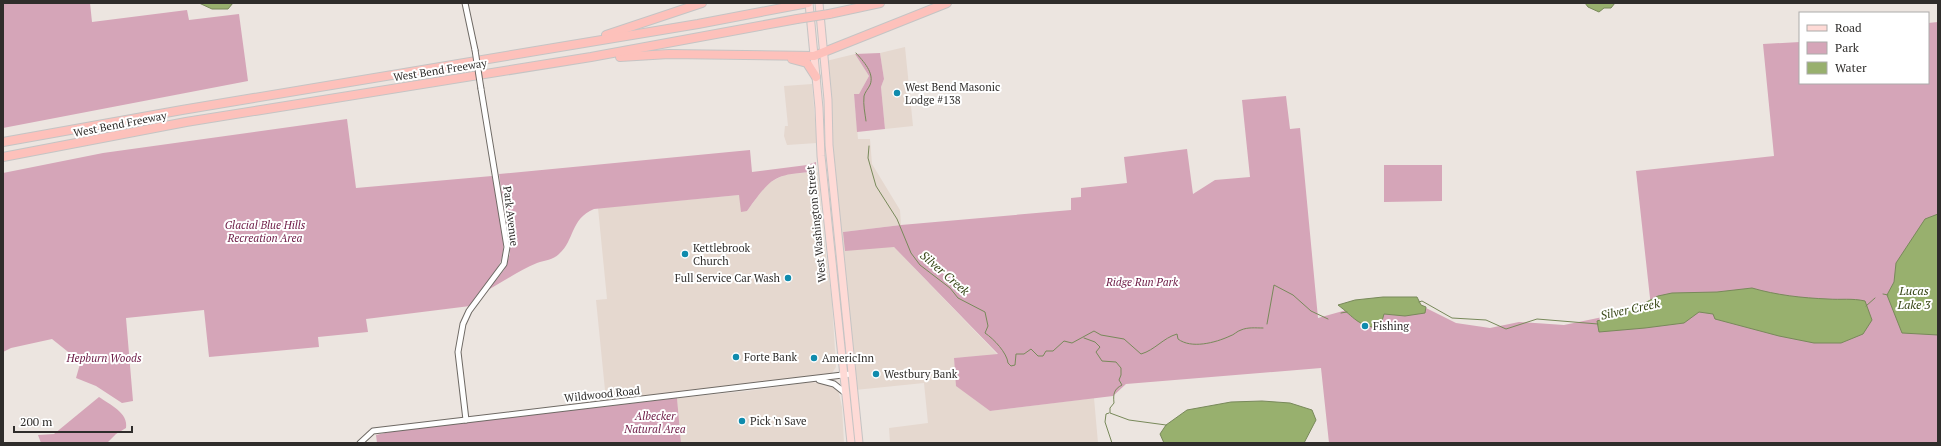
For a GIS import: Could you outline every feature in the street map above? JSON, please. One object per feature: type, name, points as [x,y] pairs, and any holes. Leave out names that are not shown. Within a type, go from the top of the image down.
[{"type":"highway","points":[[584,42],[702,3]]},
{"type":"highway","name":"West Bend Freeway","points":[[3,142],[190,108],[698,24],[808,3]]},
{"type":"highway","name":"West Bend Freeway","points":[[3,157],[186,122],[591,57],[829,14],[880,3]]},
{"type":"highway","points":[[591,57],[669,54],[814,56],[947,3]]},
{"type":"highway","points":[[783,56],[807,63],[816,77]]},
{"type":"main road","name":"West Washington Street","points":[[808,3],[816,77],[820,156],[842,376],[851,443]]},
{"type":"main road","name":"West Washington Street","points":[[819,3],[828,100],[829,145],[859,443]]},
{"type":"street","name":"Park Avenue","points":[[465,3],[475,50],[507,247],[504,264],[469,311],[463,324],[458,352],[466,420]]},
{"type":"street","name":"Wildwood Road","points":[[360,443],[373,431],[851,374]]},
{"type":"street","points":[[814,379],[834,384],[844,392]]},
{"type":"shaded area","points":[[905,47],[913,126],[885,129],[881,87],[884,79],[880,53]]},
{"type":"shaded area","points":[[855,54],[869,76],[859,94],[854,95],[858,139],[870,139],[872,164],[900,210],[901,225],[843,232],[894,247],[998,355],[954,358],[957,386],[990,411],[1094,398],[1098,443],[890,443],[889,428],[928,423],[924,383],[855,390],[830,128],[826,61]]},
{"type":"shaded area","points":[[812,84],[817,143],[787,145],[784,136],[785,126],[788,126],[784,86]]},
{"type":"shaded area","points":[[819,172],[821,215],[832,301],[836,367],[832,373],[813,377],[606,400],[596,300],[607,299],[598,208],[739,195],[747,211],[767,184],[786,174]]},
{"type":"shaded area","points":[[811,382],[833,385],[838,389],[842,407],[844,443],[681,443],[677,398],[747,391]]},
{"type":"green space","points":[[3,3],[90,3],[92,22],[187,10],[189,20],[239,14],[248,81],[3,128]]},
{"type":"green space","name":"Ridge Run Park","points":[[1938,22],[1938,443],[1329,443],[1321,368],[1126,384],[1113,396],[990,411],[956,386],[954,358],[998,354],[894,247],[845,251],[843,232],[901,225],[1071,210],[1071,198],[1081,197],[1081,188],[1127,183],[1124,157],[1187,149],[1193,194],[1215,180],[1250,177],[1242,100],[1286,96],[1290,129],[1300,128],[1318,318],[1350,309],[1412,301],[1456,323],[1490,328],[1519,322],[1564,325],[1651,307],[1636,171],[1774,156],[1763,44],[1799,42],[1799,84],[1929,84],[1929,23]]},
{"type":"green space","points":[[880,53],[884,79],[881,87],[885,129],[857,132],[854,94],[859,94],[869,76],[855,54]]},
{"type":"green space","name":"Glacial Blue Hills Recreation Area","points":[[347,119],[356,188],[492,176],[502,224],[503,248],[497,269],[470,306],[366,319],[368,332],[318,337],[319,347],[209,357],[204,310],[126,318],[133,401],[122,403],[96,386],[76,378],[80,364],[72,355],[52,339],[11,348],[3,352],[3,173],[103,153]]},
{"type":"green space","points":[[750,150],[752,172],[807,165],[816,162],[816,172],[782,176],[768,184],[747,211],[741,212],[739,195],[594,209],[586,213],[581,218],[568,242],[557,256],[518,272],[488,290],[504,270],[510,254],[499,174]]},
{"type":"green space","points":[[1384,165],[1442,165],[1442,201],[1384,202]]},
{"type":"green space","points":[[99,397],[121,413],[126,423],[126,428],[116,434],[107,443],[41,443],[38,435],[54,434]]},
{"type":"green space","name":"Albecker Natural Area","points":[[677,398],[681,443],[377,443],[376,435],[394,431]]},
{"type":"water","points":[[199,3],[233,3],[228,9],[212,9]]},
{"type":"water","points":[[1585,3],[1615,3],[1611,8],[1604,8],[1599,12],[1588,7]]},
{"type":"water","name":"Lucas Lake 3","points":[[1938,214],[1938,335],[1902,333],[1887,295],[1894,282],[1896,263],[1925,219]]},
{"type":"water","points":[[1752,288],[1770,293],[1799,297],[1865,301],[1872,320],[1863,334],[1841,343],[1814,343],[1779,336],[1715,319],[1713,314],[1699,312],[1684,323],[1599,332],[1597,321],[1635,308],[1658,296],[1672,293],[1717,292]]},
{"type":"water","points":[[1383,297],[1417,297],[1421,305],[1426,307],[1425,313],[1405,316],[1384,314],[1382,321],[1383,325],[1381,328],[1367,326],[1357,321],[1338,305],[1355,300]]},
{"type":"water","points":[[1262,401],[1290,403],[1312,410],[1316,420],[1304,443],[1164,443],[1160,434],[1166,425],[1187,410],[1231,402]]},
{"type":"waterway","name":"Silver Creek","points":[[856,53],[868,68],[871,76],[870,85],[864,96],[866,121]]},
{"type":"waterway","name":"Silver Creek","points":[[869,146],[868,158],[876,186],[897,219],[911,253],[920,265],[950,288],[958,298],[985,312],[988,326],[985,333],[1000,346],[1011,366],[1015,365],[1016,354],[1024,354],[1031,349],[1038,356],[1043,356],[1046,351],[1053,351],[1064,341],[1072,343],[1094,331],[1101,335],[1124,339],[1141,354],[1151,350],[1167,338],[1177,334],[1178,339],[1183,342],[1190,344],[1203,344],[1224,339],[1244,329],[1263,328]]},
{"type":"waterway","name":"Silver Creek","points":[[1267,324],[1274,285],[1293,295],[1311,311],[1328,319]]},
{"type":"waterway","name":"Silver Creek","points":[[1883,294],[1888,295]]},
{"type":"waterway","name":"Silver Creek","points":[[1866,306],[1875,298]]},
{"type":"waterway","name":"Silver Creek","points":[[1419,302],[1422,301],[1452,318],[1486,320],[1506,329],[1537,319],[1598,324]]},
{"type":"waterway","name":"Silver Creek","points":[[1341,313],[1347,312]]},
{"type":"waterway","points":[[1084,338],[1095,342],[1100,347],[1096,352],[1102,361],[1116,362],[1121,368],[1119,380],[1122,385],[1117,388],[1115,392],[1114,403],[1110,408],[1110,413],[1129,420],[1166,425]]},
{"type":"waterway","points":[[1109,413],[1106,414],[1105,422],[1112,443]]},
{"type":"place","name":"West Bend Masonic Lodge #138","points":[[897,93]]},
{"type":"place","name":"Kettlebrook Church","points":[[685,254]]},
{"type":"place","name":"Full Service Car Wash","points":[[788,278]]},
{"type":"place","name":"Fishing","points":[[1365,326]]},
{"type":"place","name":"Forte Bank","points":[[736,357]]},
{"type":"place","name":"AmericInn","points":[[814,358]]},
{"type":"place","name":"Westbury Bank","points":[[876,374]]},
{"type":"place","name":"Pick 'n Save","points":[[742,421]]},
{"type":"park label","name":"Hepburn Woods","points":[[104,358]]}]
